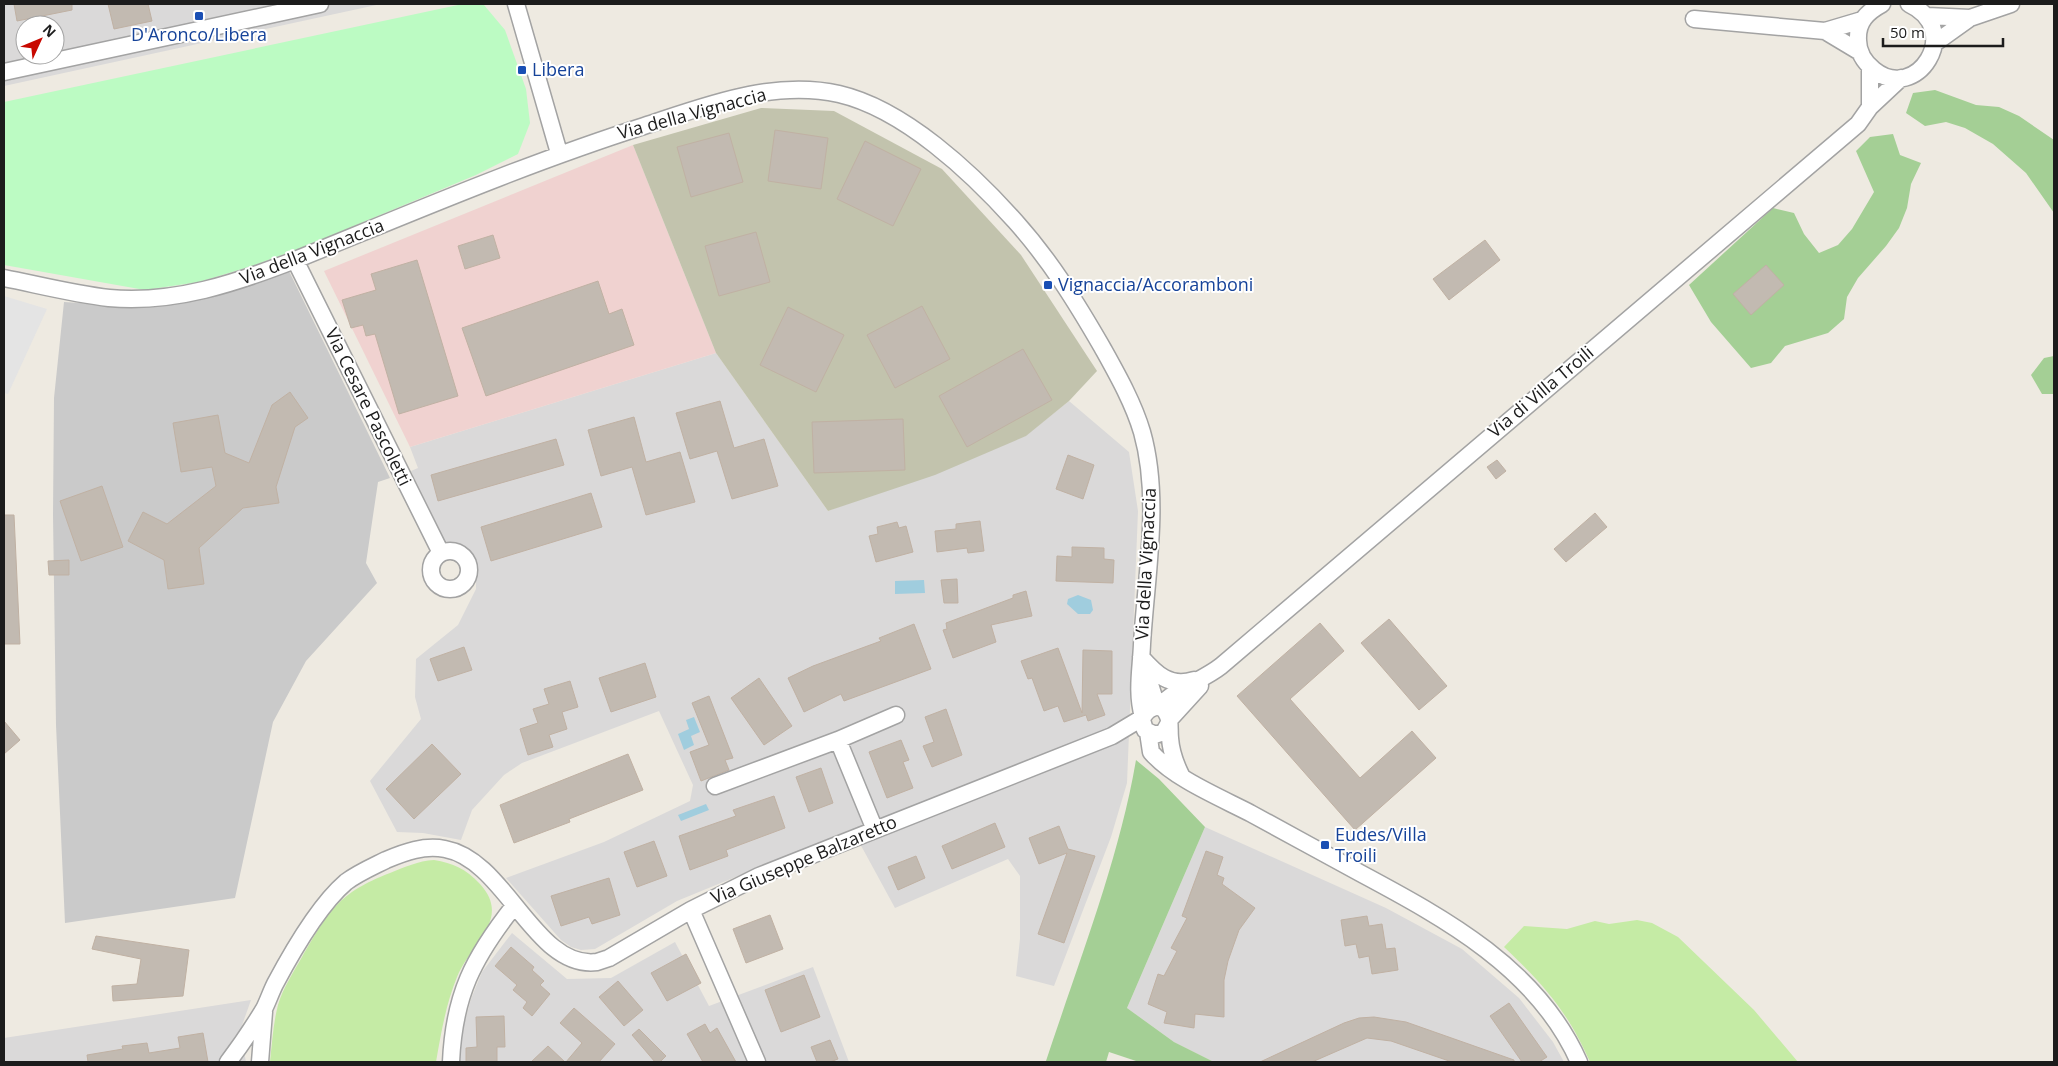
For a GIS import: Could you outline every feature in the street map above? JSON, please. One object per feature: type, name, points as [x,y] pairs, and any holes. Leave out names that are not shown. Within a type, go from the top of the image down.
[{"type":"street","points":[[4,72],[320,4]]},
{"type":"street","points":[[516,4],[559,153]]},
{"type":"street","points":[[1694,19],[1825,31],[1862,20],[1882,4]]},
{"type":"street","points":[[1909,4],[1927,16],[1933,30],[1935,43]]},
{"type":"street","name":"Via di Villa Troili","points":[[1169,721],[1209,675],[1858,124],[1870,107],[1901,78],[1918,71],[1924,66],[1931,57],[1935,43],[1970,18],[2011,4]]},
{"type":"street","name":"Via di Villa Troili","points":[[1927,16],[1970,18]]},
{"type":"street","points":[[1860,52],[1858,34],[1862,20]]},
{"type":"street","points":[[1825,31],[1860,52],[1870,67],[1882,74],[1901,78]]},
{"type":"street","points":[[1870,67],[1870,107]]},
{"type":"street","name":"Via della Vignaccia","points":[[4,278],[87,295],[146,298],[219,286],[295,260],[559,153],[708,106],[775,91],[810,90],[850,97],[876,109],[915,132],[951,159],[996,199],[1050,264],[1078,305],[1134,410],[1146,448],[1150,491],[1142,657],[1138,685],[1150,752],[1181,775],[1412,901],[1472,938],[1502,961],[1528,987],[1564,1034],[1579,1062]]},
{"type":"street","name":"Via Cesare Pascoletti","points":[[295,260],[441,554]]},
{"type":"street","points":[[1142,657],[1156,673],[1175,683],[1186,683],[1209,675]]},
{"type":"street","name":"Via della Vignaccia","points":[[1142,657],[1158,707]]},
{"type":"street","name":"Via di Villa Troili","points":[[1158,707],[1174,695],[1209,675]]},
{"type":"street","points":[[1169,721],[1165,730],[1160,734],[1145,724],[1148,710],[1158,707],[1165,711],[1169,721],[1172,753],[1181,775]]},
{"type":"street","points":[[715,786],[838,740],[896,715]]},
{"type":"street","name":"Via Giuseppe Balzaretto","points":[[228,1062],[265,1007],[281,972],[333,896],[352,878],[393,857],[424,848],[439,848],[460,853],[472,860],[489,875],[514,906],[558,951],[572,959],[586,963],[597,962],[610,958],[691,910],[758,876],[1145,724]]},
{"type":"street","points":[[838,740],[875,830]]},
{"type":"street","points":[[451,1062],[457,1016],[469,972],[487,942],[514,906]]},
{"type":"street","points":[[691,910],[758,1062]]},
{"type":"street","points":[[260,1062],[265,1007]]},
{"type":"shaded area","points":[[4,4],[381,4],[4,86]]},
{"type":"shaded area","points":[[761,108],[834,111],[942,169],[1021,255],[1097,371],[1069,401],[1026,436],[935,475],[828,511],[716,353],[633,145]]},
{"type":"shaded area","points":[[633,145],[716,353],[410,447],[324,271]]},
{"type":"shaded area","points":[[289,271],[390,478],[378,482],[366,563],[377,583],[306,661],[273,722],[235,898],[65,923],[56,725],[53,515],[54,398],[64,302],[131,306],[234,290]]},
{"type":"shaded area","points":[[4,296],[47,309],[8,394],[4,393]]},
{"type":"shaded area","points":[[716,353],[828,511],[1025,436],[1069,401],[1129,452],[1138,511],[1127,783],[1111,837],[1054,986],[1016,976],[1020,939],[1020,876],[1008,859],[895,908],[852,829],[677,901],[595,949],[581,950],[571,947],[561,940],[506,878],[604,842],[690,801],[693,785],[659,711],[522,763],[504,775],[472,810],[461,840],[423,833],[397,832],[370,781],[421,719],[415,697],[416,659],[458,625],[476,589],[476,576],[472,560],[460,547],[442,540],[411,471],[418,468],[410,447]]},
{"type":"shaded area","points":[[1205,827],[1386,908],[1462,949],[1519,998],[1553,1042],[1564,1062],[1214,1062],[1174,1042],[1127,1008]]},
{"type":"shaded area","points":[[512,933],[567,979],[611,978],[675,942],[709,1006],[813,967],[849,1062],[459,1062],[461,1035],[471,999],[482,972]]},
{"type":"shaded area","points":[[251,1000],[240,1031],[246,1062],[4,1062],[4,1038]]},
{"type":"green space","points":[[458,5],[484,5],[505,30],[526,89],[530,123],[518,154],[476,175],[301,248],[252,266],[199,282],[145,290],[4,265],[4,102]]},
{"type":"green space","points":[[1935,90],[1976,105],[1999,107],[2019,116],[2054,140],[2054,213],[2026,173],[1993,144],[1965,128],[1946,122],[1925,126],[1906,113],[1913,93]]},
{"type":"green space","points":[[1893,134],[1900,155],[1921,163],[1911,184],[1907,208],[1899,228],[1858,278],[1847,297],[1844,319],[1828,333],[1785,346],[1771,363],[1751,368],[1711,322],[1689,285],[1773,208],[1794,213],[1804,234],[1819,253],[1838,245],[1852,229],[1874,192],[1856,151],[1870,137]]},
{"type":"green space","points":[[2054,356],[2054,394],[2042,394],[2031,375],[2044,358]]},
{"type":"green space","points":[[1136,760],[1159,779],[1205,827],[1127,1008],[1174,1042],[1214,1062],[1139,1062],[1109,1052],[1106,1062],[1044,1062],[1046,1061],[1084,950],[1108,874],[1129,798]]},
{"type":"green space","points":[[434,860],[453,865],[470,874],[489,897],[492,909],[486,931],[463,965],[453,987],[444,1019],[436,1062],[270,1062],[275,1019],[280,999],[311,941],[328,915],[346,896],[372,880],[412,865]]},
{"type":"green space","points":[[1637,920],[1652,923],[1678,937],[1754,1010],[1798,1062],[1590,1062],[1573,1028],[1554,1000],[1504,947],[1524,926],[1567,929],[1595,921],[1609,924]]},
{"type":"water","points":[[924,580],[925,593],[895,594],[895,581]]},
{"type":"water","points":[[1078,595],[1091,600],[1093,610],[1090,614],[1078,614],[1067,604],[1068,599]]},
{"type":"water","points":[[694,717],[700,732],[691,736],[694,745],[684,750],[678,734],[689,729],[686,720]]},
{"type":"water","points":[[706,804],[709,810],[681,821],[678,815]]},
{"type":"building","points":[[14,4],[72,4],[72,10],[47,15],[16,15]]},
{"type":"building","points":[[108,4],[148,4],[152,21],[114,29]]},
{"type":"building","points":[[775,130],[828,138],[821,189],[768,181]]},
{"type":"building","points":[[729,133],[743,182],[691,197],[677,147]]},
{"type":"building","points":[[865,141],[921,169],[893,226],[837,199]]},
{"type":"building","points":[[756,232],[770,282],[719,296],[705,246]]},
{"type":"building","points":[[493,235],[500,258],[465,269],[458,246]]},
{"type":"building","points":[[1485,240],[1500,260],[1449,300],[1433,279]]},
{"type":"building","points":[[417,260],[458,396],[399,414],[375,334],[366,336],[363,325],[351,328],[342,300],[376,290],[371,274]]},
{"type":"building","points":[[1766,265],[1784,285],[1751,315],[1733,294]]},
{"type":"building","points":[[598,281],[609,314],[622,309],[634,345],[486,396],[462,328]]},
{"type":"building","points":[[922,306],[950,359],[895,388],[867,335]]},
{"type":"building","points":[[788,307],[844,335],[816,392],[760,365]]},
{"type":"building","points":[[1023,349],[1052,400],[967,447],[939,396]]},
{"type":"building","points":[[290,392],[308,418],[295,427],[276,487],[279,503],[243,508],[199,548],[204,584],[168,589],[164,560],[128,541],[143,512],[167,524],[216,486],[212,467],[181,472],[173,423],[218,415],[225,453],[249,463],[272,405]]},
{"type":"building","points":[[720,401],[734,448],[764,439],[778,486],[732,499],[717,451],[690,459],[676,413]]},
{"type":"building","points":[[634,417],[646,462],[680,452],[695,502],[646,515],[632,467],[601,476],[588,430]]},
{"type":"building","points":[[903,419],[905,470],[814,473],[812,422]]},
{"type":"building","points":[[556,439],[564,465],[438,501],[431,475]]},
{"type":"building","points":[[1068,455],[1094,465],[1083,499],[1056,489]]},
{"type":"building","points":[[1497,460],[1506,471],[1496,479],[1487,467]]},
{"type":"building","points":[[102,486],[123,547],[81,561],[60,501]]},
{"type":"building","points":[[591,493],[602,527],[491,561],[481,527]]},
{"type":"building","points":[[1595,513],[1607,527],[1566,562],[1554,549]]},
{"type":"building","points":[[4,515],[14,515],[20,644],[4,644]]},
{"type":"building","points":[[980,521],[984,551],[968,553],[967,548],[937,552],[935,531],[956,529],[956,524]]},
{"type":"building","points":[[897,522],[899,528],[906,526],[913,552],[876,562],[869,536],[878,534],[877,527]]},
{"type":"building","points":[[1072,547],[1104,548],[1104,559],[1114,560],[1113,583],[1056,581],[1057,556],[1072,557]]},
{"type":"building","points":[[69,560],[69,575],[49,575],[48,561]]},
{"type":"building","points":[[957,579],[958,603],[944,603],[941,580]]},
{"type":"building","points":[[1026,591],[1032,616],[991,625],[996,642],[953,658],[943,630],[947,629],[946,623],[1013,598],[1013,595]]},
{"type":"building","points":[[1389,619],[1447,686],[1419,710],[1361,643]]},
{"type":"building","points":[[1320,623],[1344,651],[1290,699],[1360,778],[1412,731],[1436,758],[1355,830],[1237,696]]},
{"type":"building","points":[[914,624],[931,669],[844,701],[841,694],[804,712],[788,678],[813,666],[881,641],[879,638]]},
{"type":"building","points":[[464,647],[472,670],[438,681],[430,659]]},
{"type":"building","points":[[1058,648],[1082,713],[1083,650],[1112,651],[1112,694],[1097,694],[1105,715],[1088,721],[1086,715],[1064,722],[1058,706],[1044,711],[1032,678],[1028,679],[1021,661]]},
{"type":"building","points":[[645,663],[656,697],[611,712],[599,678]]},
{"type":"building","points":[[759,678],[792,726],[764,745],[731,698]]},
{"type":"building","points":[[570,681],[578,707],[562,712],[567,729],[549,735],[553,747],[528,755],[520,729],[538,723],[533,709],[549,704],[544,689]]},
{"type":"building","points":[[709,696],[733,758],[725,760],[729,770],[701,781],[690,752],[709,745],[692,703]]},
{"type":"building","points":[[946,709],[962,755],[932,767],[923,746],[934,742],[925,717]]},
{"type":"building","points":[[4,721],[20,740],[4,754]]},
{"type":"building","points":[[901,740],[909,760],[903,762],[913,788],[887,798],[869,752]]},
{"type":"building","points":[[432,744],[461,774],[414,819],[386,789]]},
{"type":"building","points":[[628,754],[643,790],[569,819],[570,822],[514,843],[500,805]]},
{"type":"building","points":[[821,768],[833,803],[809,812],[796,777]]},
{"type":"building","points":[[774,796],[785,828],[726,850],[728,856],[690,870],[679,836],[736,816],[733,810]]},
{"type":"building","points":[[995,823],[1005,847],[952,869],[942,846]]},
{"type":"building","points":[[1059,826],[1068,849],[1095,856],[1064,943],[1038,934],[1067,853],[1039,864],[1029,838]]},
{"type":"building","points":[[654,841],[667,876],[637,887],[624,852]]},
{"type":"building","points":[[1206,851],[1223,857],[1217,875],[1224,878],[1222,884],[1255,908],[1239,930],[1228,961],[1224,980],[1224,1017],[1195,1014],[1194,1028],[1164,1023],[1167,1012],[1148,1004],[1158,974],[1164,976],[1177,951],[1171,948],[1187,918],[1182,916]]},
{"type":"building","points":[[916,856],[925,878],[898,890],[888,867]]},
{"type":"building","points":[[609,878],[620,915],[592,924],[589,917],[561,926],[551,896]]},
{"type":"building","points":[[770,915],[783,949],[746,963],[733,929]]},
{"type":"building","points":[[1367,916],[1369,926],[1382,924],[1386,949],[1395,948],[1398,970],[1372,974],[1369,956],[1359,958],[1356,944],[1345,946],[1341,920]]},
{"type":"building","points":[[96,936],[189,950],[183,996],[113,1001],[112,986],[137,984],[141,959],[92,949]]},
{"type":"building","points":[[511,947],[534,967],[532,970],[544,981],[540,985],[550,994],[532,1016],[523,1008],[527,1002],[513,990],[517,985],[495,966]]},
{"type":"building","points":[[686,954],[701,983],[667,1001],[651,973]]},
{"type":"building","points":[[804,975],[820,1017],[781,1032],[765,990]]},
{"type":"building","points":[[618,981],[643,1010],[624,1026],[599,997]]},
{"type":"building","points":[[1509,1003],[1547,1057],[1539,1062],[1522,1062],[1490,1016]]},
{"type":"building","points":[[574,1008],[615,1044],[599,1062],[566,1062],[582,1043],[560,1023]]},
{"type":"building","points":[[504,1016],[505,1047],[497,1047],[497,1062],[466,1062],[466,1048],[477,1047],[476,1017]]},
{"type":"building","points":[[1374,1017],[1406,1022],[1514,1060],[1514,1062],[1452,1062],[1391,1041],[1367,1038],[1312,1062],[1260,1062],[1344,1023],[1359,1018]]},
{"type":"building","points":[[705,1024],[710,1033],[717,1028],[736,1062],[703,1062],[687,1034]]},
{"type":"building","points":[[639,1029],[666,1056],[660,1062],[655,1062],[632,1035]]},
{"type":"building","points":[[203,1033],[208,1062],[88,1062],[87,1055],[123,1049],[122,1046],[147,1043],[149,1053],[180,1048],[178,1037]]},
{"type":"building","points":[[830,1040],[838,1059],[830,1062],[817,1062],[811,1047]]},
{"type":"building","points":[[548,1046],[565,1062],[531,1062]]},
{"type":"place","name":"D'Aronco/Libera","points":[[199,16]]},
{"type":"place","name":"Libera","points":[[522,70]]},
{"type":"place","name":"Vignaccia/Accoramboni","points":[[1048,285]]},
{"type":"place","name":"Eudes/Villa Troili","points":[[1325,845]]}]
